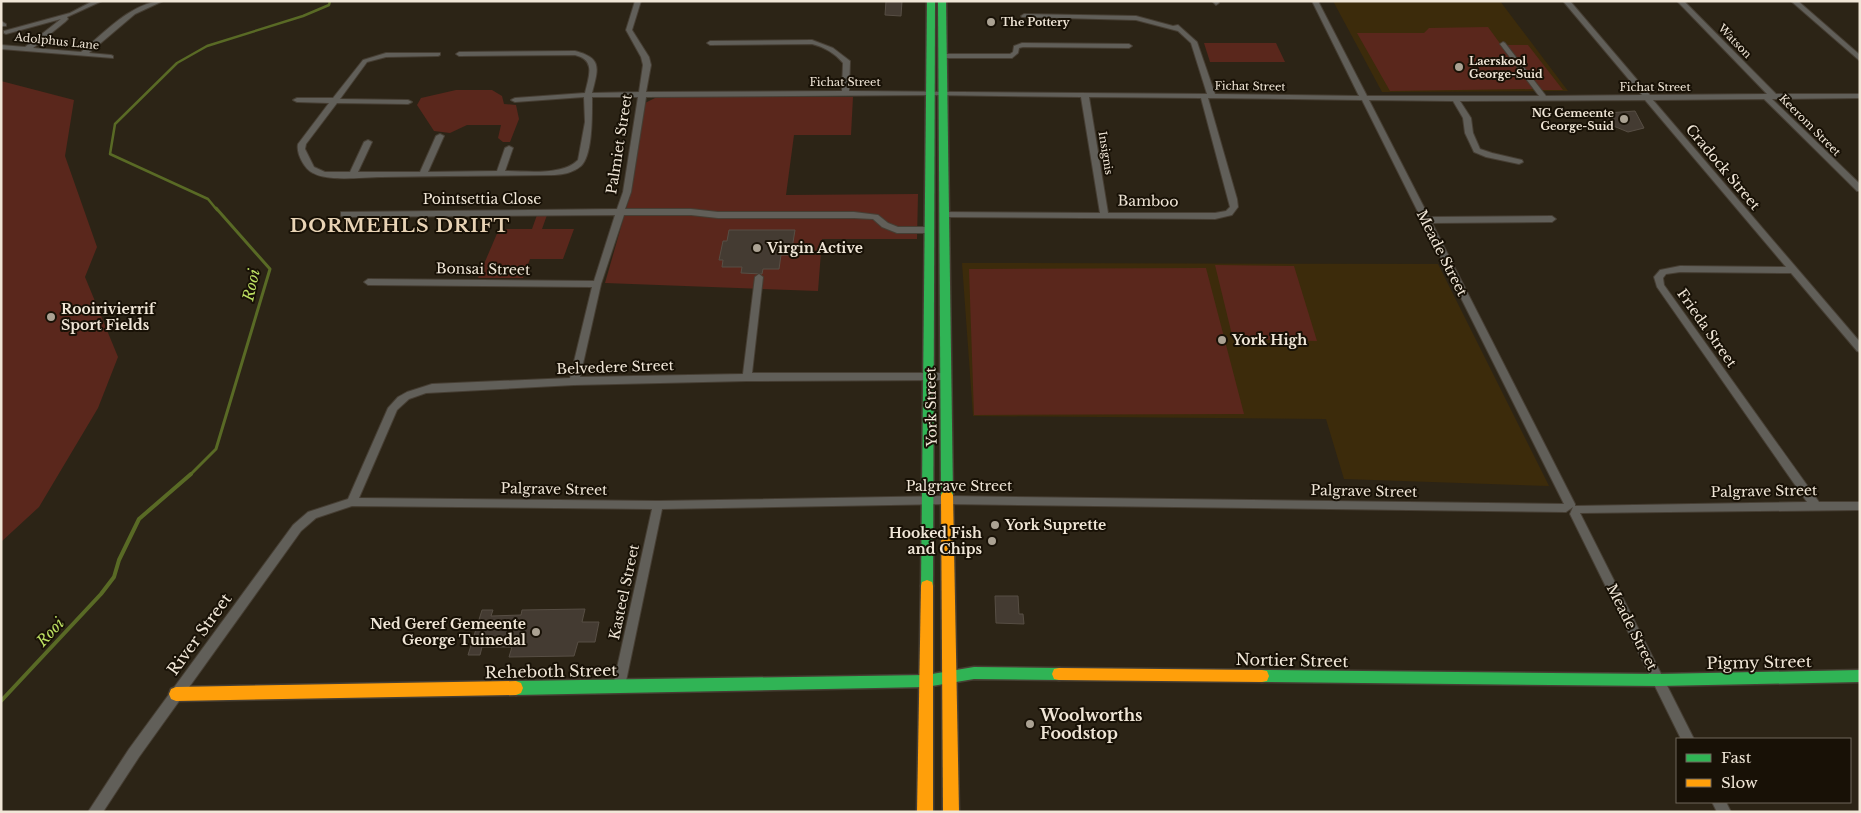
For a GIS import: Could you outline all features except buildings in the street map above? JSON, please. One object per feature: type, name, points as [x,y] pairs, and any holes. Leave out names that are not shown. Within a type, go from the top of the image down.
[{"type":"main road","name":"York Street","points":[[925,812],[931,1]]},
{"type":"main road","name":"York Street","points":[[942,1],[951,812]]},
{"type":"main road","name":"Nortier Street","points":[[926,681],[974,673],[1659,680]]},
{"type":"main road","name":"Pigmy Street","points":[[1659,680],[1860,676]]},
{"type":"main road","name":"Reheboth Street","points":[[176,694],[926,681]]},
{"type":"street","points":[[3,28],[60,15],[99,1]]},
{"type":"street","points":[[82,55],[133,13],[160,1]]},
{"type":"street","name":"Palmiet Street","points":[[574,381],[598,284],[627,192],[646,62],[628,30],[638,1]]},
{"type":"street","name":"Meade Street","points":[[1315,1],[1688,738]]},
{"type":"street","name":"Cradock Street","points":[[1566,1],[1860,349]]},
{"type":"street","name":"Watson","points":[[1680,1],[1770,97]]},
{"type":"street","points":[[1794,1],[1860,58]]},
{"type":"street","points":[[26,50],[63,21],[60,15]]},
{"type":"street","points":[[1024,16],[1136,18],[1178,28],[1194,42],[1208,97]]},
{"type":"street","points":[[710,43],[812,42],[822,45],[847,62],[844,94]]},
{"type":"street","points":[[943,56],[1008,56],[1015,54],[1016,47],[1022,44],[1129,46]]},
{"type":"street","points":[[1502,44],[1544,98]]},
{"type":"street","name":"Adolphus Lane","points":[[1,47],[111,57]]},
{"type":"street","points":[[1849,49],[1860,49]]},
{"type":"street","points":[[438,54],[386,55],[370,58],[362,65],[307,136],[301,150],[309,168],[321,174],[423,174],[562,172],[578,165],[582,160],[589,122],[588,95],[593,74],[592,62],[587,56],[582,53],[458,54]]},
{"type":"street","name":"Fichat Street","points":[[515,100],[588,95],[930,93],[1455,99],[1860,96]]},
{"type":"street","name":"Insignis","points":[[1085,96],[1104,214]]},
{"type":"street","name":"Bamboo","points":[[944,214],[1223,216],[1232,211],[1233,199],[1208,97]]},
{"type":"street","name":"Keerom Street","points":[[1770,97],[1860,190]]},
{"type":"street","points":[[1455,99],[1467,118],[1469,133],[1478,150],[1489,155],[1519,162]]},
{"type":"street","points":[[297,100],[408,102]]},
{"type":"street","points":[[423,174],[440,136]]},
{"type":"street","points":[[353,174],[368,142]]},
{"type":"street","points":[[500,173],[509,148]]},
{"type":"street","name":"Pointsettia Close","points":[[344,214],[691,212],[718,215],[868,215],[875,216],[885,225],[897,230],[929,230]]},
{"type":"street","points":[[1426,220],[1552,219]]},
{"type":"street","name":"Frieda Street","points":[[1793,270],[1674,269],[1663,272],[1658,277],[1660,285],[1814,505]]},
{"type":"street","points":[[746,377],[759,277]]},
{"type":"street","name":"Bonsai Street","points":[[368,282],[598,284]]},
{"type":"street","name":"Belvedere Street","points":[[352,502],[393,408],[401,398],[414,392],[432,388],[574,381],[746,377],[946,377]]},
{"type":"street","name":"Palgrave Street","points":[[352,502],[658,505],[948,500],[1572,509],[1860,506]]},
{"type":"street","name":"River Street","points":[[95,812],[108,789],[176,694],[305,520],[326,509],[352,502]]},
{"type":"street","name":"Kasteel Street","points":[[619,686],[658,505]]},
{"type":"shaded area","name":"Laerskool George-Suid","points":[[1333,1],[1500,1],[1568,91],[1382,92]]},
{"type":"shaded area","points":[[1488,27],[1533,89],[1390,91],[1357,33],[1424,33],[1429,28]]},
{"type":"shaded area","points":[[1204,43],[1276,43],[1285,62],[1210,62]]},
{"type":"shaded area","points":[[1506,45],[1528,45],[1563,90],[1541,90]]},
{"type":"shaded area","name":"Rooirivierrif Sport Fields","points":[[1,81],[74,100],[65,156],[97,247],[85,277],[118,357],[98,408],[39,507],[1,542]]},
{"type":"shaded area","points":[[456,90],[492,90],[502,96],[504,104],[516,105],[519,119],[510,142],[503,142],[498,138],[501,125],[467,125],[450,133],[434,131],[417,105],[421,98]]},
{"type":"shaded area","points":[[657,97],[853,97],[851,135],[794,135],[786,195],[918,194],[917,239],[822,239],[818,291],[605,283],[631,192],[645,103]]},
{"type":"shaded area","points":[[537,215],[547,215],[542,229],[574,229],[563,259],[530,259],[523,278],[478,278],[499,229],[532,229]]},
{"type":"shaded area","name":"York High","points":[[962,263],[1438,264],[1549,486],[1344,479],[1326,419],[973,416]]},
{"type":"shaded area","points":[[1215,265],[1294,266],[1317,341],[1233,339]]},
{"type":"shaded area","points":[[1206,268],[1244,414],[974,415],[969,269]]},
{"type":"waterway","name":"Rooi","points":[[217,210],[208,199],[110,154],[115,124],[177,63],[207,46],[303,16],[329,5],[330,1]]},
{"type":"waterway","name":"Rooi","points":[[191,474],[216,449],[270,269],[216,208]]},
{"type":"waterway","name":"Rooi","points":[[1,701],[101,594],[114,577],[119,560],[139,519],[191,474]]},
{"type":"traffic: fast","points":[[927,586],[931,1]]},
{"type":"traffic: fast","points":[[942,1],[947,495]]},
{"type":"traffic: fast","points":[[516,688],[926,681],[974,673],[1059,674]]},
{"type":"traffic: fast","points":[[1262,676],[1659,680],[1860,676]]},
{"type":"traffic: slow","points":[[947,495],[951,812]]},
{"type":"traffic: slow","points":[[925,812],[927,586]]},
{"type":"traffic: slow","points":[[1059,674],[1262,676]]},
{"type":"traffic: slow","points":[[176,694],[516,688]]},
{"type":"place","name":"The Pottery","points":[[991,22]]},
{"type":"place","name":"Laerskool George-Suid","points":[[1459,67]]},
{"type":"place","name":"NG Gemeente George-Suid","points":[[1624,119]]},
{"type":"place","name":"Virgin Active","points":[[757,248]]},
{"type":"place","name":"Rooirivierrif Sport Fields","points":[[51,317]]},
{"type":"place","name":"York High","points":[[1222,340]]},
{"type":"place","name":"York Suprette","points":[[995,525]]},
{"type":"place","name":"Hooked Fish and Chips","points":[[992,541]]},
{"type":"place","name":"Ned Geref Gemeente George Tuinedal","points":[[536,632]]},
{"type":"place","name":"Woolworths Foodstop","points":[[1030,724]]},
{"type":"district","name":"DORMEHLS DRIFT","points":[[400,225]]}]
